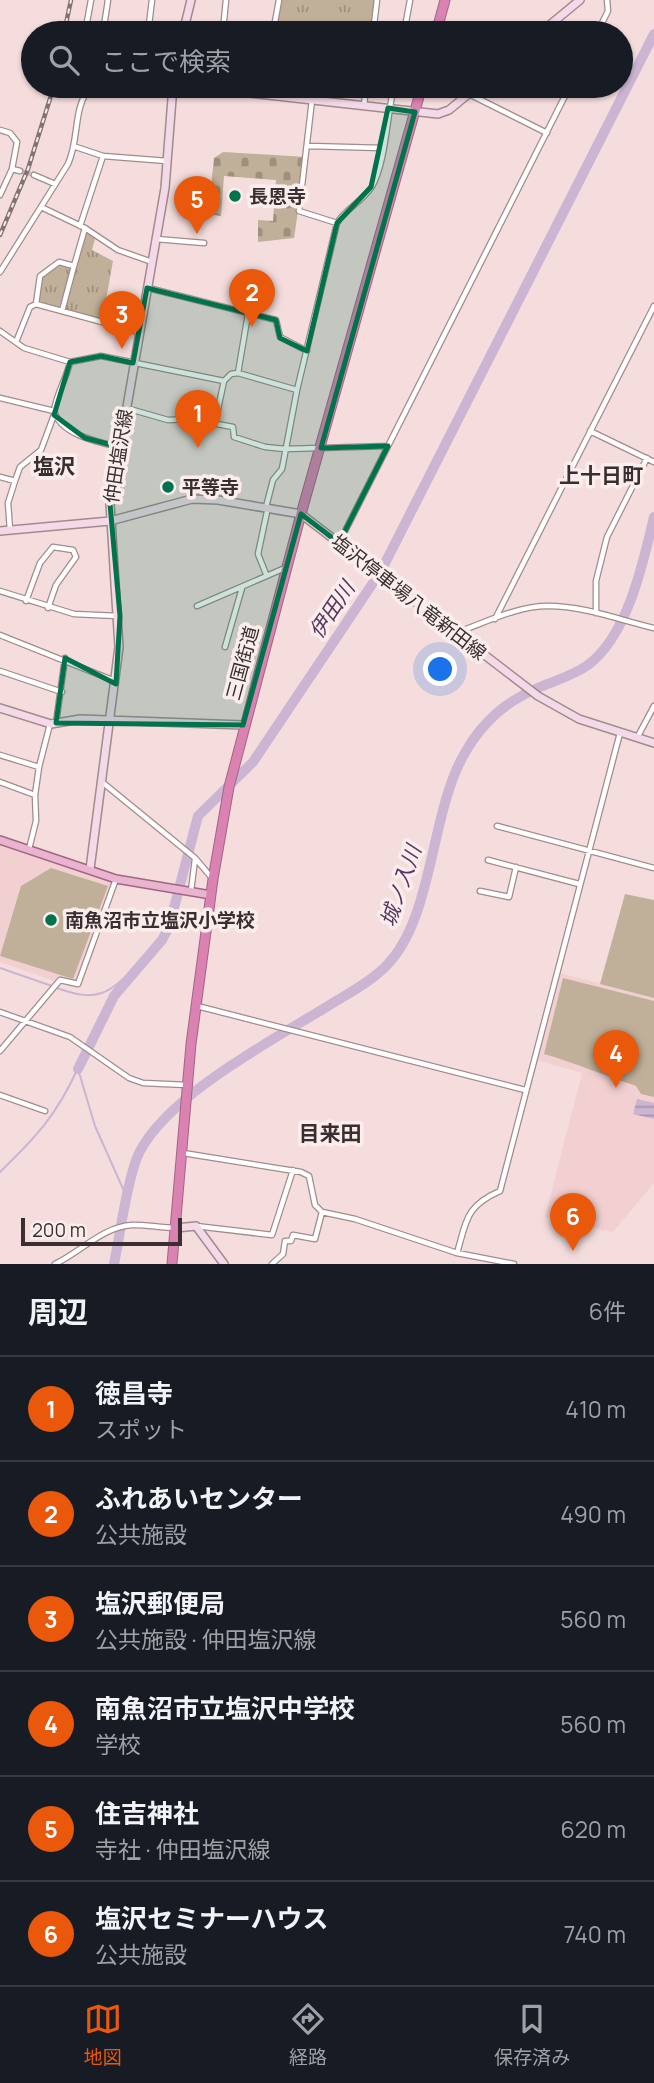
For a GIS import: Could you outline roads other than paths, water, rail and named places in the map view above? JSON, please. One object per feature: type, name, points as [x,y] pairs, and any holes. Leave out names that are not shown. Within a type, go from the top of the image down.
[{"type":"highway","points":[[440,21],[446,0]]},
{"type":"highway","name":"三国街道","points":[[172,1264],[195,1005],[229,787],[243,724],[300,514],[419,98]]},
{"type":"main road","points":[[185,21],[191,0]]},
{"type":"main road","points":[[555,21],[580,0]]},
{"type":"main road","name":"仲田塩沢線","points":[[90,869],[116,681],[120,617],[110,521],[119,447],[156,239],[167,161],[172,98]]},
{"type":"main road","points":[[302,98],[438,114],[462,98]]},
{"type":"main road","points":[[0,531],[110,521],[192,499],[218,499],[300,514]]},
{"type":"main road","name":"塩沢停車場八竜新田線","points":[[300,514],[516,681],[579,719],[620,733]]},
{"type":"main road","points":[[0,708],[53,723],[80,719],[110,719],[243,724]]},
{"type":"main road","points":[[620,733],[654,743]]},
{"type":"main road","points":[[0,839],[116,878],[211,895]]},
{"type":"main road","points":[[176,1227],[196,1226],[224,1264]]},
{"type":"street","points":[[87,21],[91,0]]},
{"type":"street","points":[[105,21],[108,0]]},
{"type":"street","points":[[149,21],[152,0]]},
{"type":"street","points":[[224,21],[226,0]]},
{"type":"street","points":[[275,21],[279,0]]},
{"type":"street","points":[[374,21],[377,0]]},
{"type":"street","points":[[406,21],[410,0]]},
{"type":"street","points":[[603,21],[608,11],[607,0]]},
{"type":"street","points":[[0,272],[76,147],[79,105],[83,98]]},
{"type":"street","points":[[364,106],[365,98]]},
{"type":"street","points":[[266,574],[258,554],[267,507],[273,480],[282,469],[297,390],[337,223],[343,212],[371,187],[382,148],[391,98]]},
{"type":"street","points":[[479,98],[547,133]]},
{"type":"street","points":[[339,543],[564,98]]},
{"type":"street","points":[[312,100],[299,211],[337,223]]},
{"type":"street","points":[[0,130],[10,133],[17,142],[12,169],[0,195]]},
{"type":"street","points":[[308,146],[382,148]]},
{"type":"street","points":[[76,147],[103,156],[167,161]]},
{"type":"street","points":[[62,311],[103,156]]},
{"type":"street","points":[[12,169],[20,171]]},
{"type":"street","points":[[34,175],[55,184]]},
{"type":"street","points":[[41,207],[83,227],[118,250],[152,262]]},
{"type":"street","points":[[156,239],[204,243]]},
{"type":"street","points":[[36,304],[40,276],[59,262],[74,266]]},
{"type":"street","points":[[147,288],[276,320],[280,337],[307,351]]},
{"type":"street","points":[[16,342],[30,307],[36,304],[140,332]]},
{"type":"street","points":[[495,619],[654,306]]},
{"type":"street","points":[[238,373],[248,314]]},
{"type":"street","points":[[0,331],[24,348],[70,362],[102,356],[224,381]]},
{"type":"street","points":[[10,530],[8,503],[20,467],[41,450],[54,413],[57,393],[66,378],[70,362]]},
{"type":"street","points":[[215,423],[224,381],[231,374],[238,373],[297,390]]},
{"type":"street","points":[[0,398],[54,413],[85,438],[119,447]]},
{"type":"street","points":[[126,408],[168,420],[233,427],[234,437],[240,441],[285,449],[388,446]]},
{"type":"street","points":[[590,431],[654,462]]},
{"type":"street","points":[[596,612],[596,581],[607,537],[647,458]]},
{"type":"street","points":[[0,477],[15,481]]},
{"type":"street","points":[[26,601],[40,563],[54,547],[73,550],[76,557],[56,585],[48,608]]},
{"type":"street","points":[[197,606],[266,574],[286,568]]},
{"type":"street","points":[[225,647],[242,587]]},
{"type":"street","points":[[0,592],[74,614],[120,617]]},
{"type":"street","points":[[455,633],[515,611],[549,606],[596,612],[654,628]]},
{"type":"street","points":[[0,635],[65,658],[116,681]]},
{"type":"street","points":[[29,849],[36,821],[35,795],[39,767],[62,692],[65,658]]},
{"type":"street","points":[[0,671],[62,692]]},
{"type":"street","points":[[637,738],[654,706]]},
{"type":"street","points":[[457,1253],[468,1214],[474,1205],[500,1191],[620,733]]},
{"type":"street","points":[[0,755],[39,767]]},
{"type":"street","points":[[0,782],[35,795]]},
{"type":"street","points":[[102,782],[195,858],[213,879]]},
{"type":"street","points":[[497,826],[654,868]]},
{"type":"street","points":[[191,891],[195,858]]},
{"type":"street","points":[[488,860],[579,884]]},
{"type":"street","points":[[480,891],[509,897],[516,867]]},
{"type":"street","points":[[0,1051],[57,982],[60,980],[78,984],[116,878]]},
{"type":"street","points":[[195,1005],[525,1090]]},
{"type":"street","points":[[0,1012],[70,1037],[129,1078],[143,1083],[187,1085]]},
{"type":"street","points":[[0,1095],[45,1111]]},
{"type":"street","points":[[183,1153],[293,1170],[309,1176],[315,1205],[322,1212],[355,1219],[457,1253],[513,1264]]},
{"type":"street","points":[[196,1226],[272,1235],[293,1170]]},
{"type":"street","points":[[272,1264],[282,1254],[285,1241],[292,1241],[293,1235],[315,1238],[322,1212]]},
{"type":"street","points":[[55,1264],[112,1229],[134,1224],[152,1229],[176,1227]]},
{"type":"waterway","name":"伊田川","points":[[633,75],[654,34]]},
{"type":"waterway","name":"伊田川","points":[[78,1069],[114,996],[162,940],[169,927],[198,816],[253,762],[381,571],[621,98]]},
{"type":"waterway","name":"城ノ入川","points":[[114,1264],[132,1174],[140,1151],[155,1130],[175,1109],[225,1070],[372,978],[385,967],[401,946],[414,921],[445,804],[466,751],[489,721],[507,705],[528,692],[583,669],[602,652],[614,636],[632,597],[654,517]]},
{"type":"waterway","points":[[57,988],[83,995],[102,993],[138,965]]},
{"type":"waterway","points":[[0,968],[52,986]]},
{"type":"waterway","points":[[78,1069],[95,1126],[128,1200]]},
{"type":"waterway","name":"伊田川","points":[[0,1172],[44,1125],[77,1070]]},
{"type":"tunnel","points":[[20,171],[34,175]]},
{"type":"railway","points":[[67,21],[71,0]]},
{"type":"railway","points":[[0,235],[28,169],[50,98]]},
{"type":"place","name":"長恩寺","points":[[235,196]]},
{"type":"place","name":"住吉神社","points":[[197,234]]},
{"type":"place","name":"ふれあいセンター","points":[[252,327]]},
{"type":"place","name":"塩沢郵便局","points":[[122,349]]},
{"type":"place","name":"徳昌寺","points":[[198,448]]},
{"type":"place","name":"平等寺","points":[[168,487]]},
{"type":"place","name":"南魚沼市立塩沢小学校","points":[[51,920]]},
{"type":"place","name":"南魚沼市立塩沢中学校","points":[[616,1088]]},
{"type":"place","name":"塩沢セミナーハウス","points":[[573,1251]]},
{"type":"district","name":"塩沢","points":[[54,467]]},
{"type":"district","name":"上十日町","points":[[601,476]]},
{"type":"district","name":"目来田","points":[[330,1134]]}]
